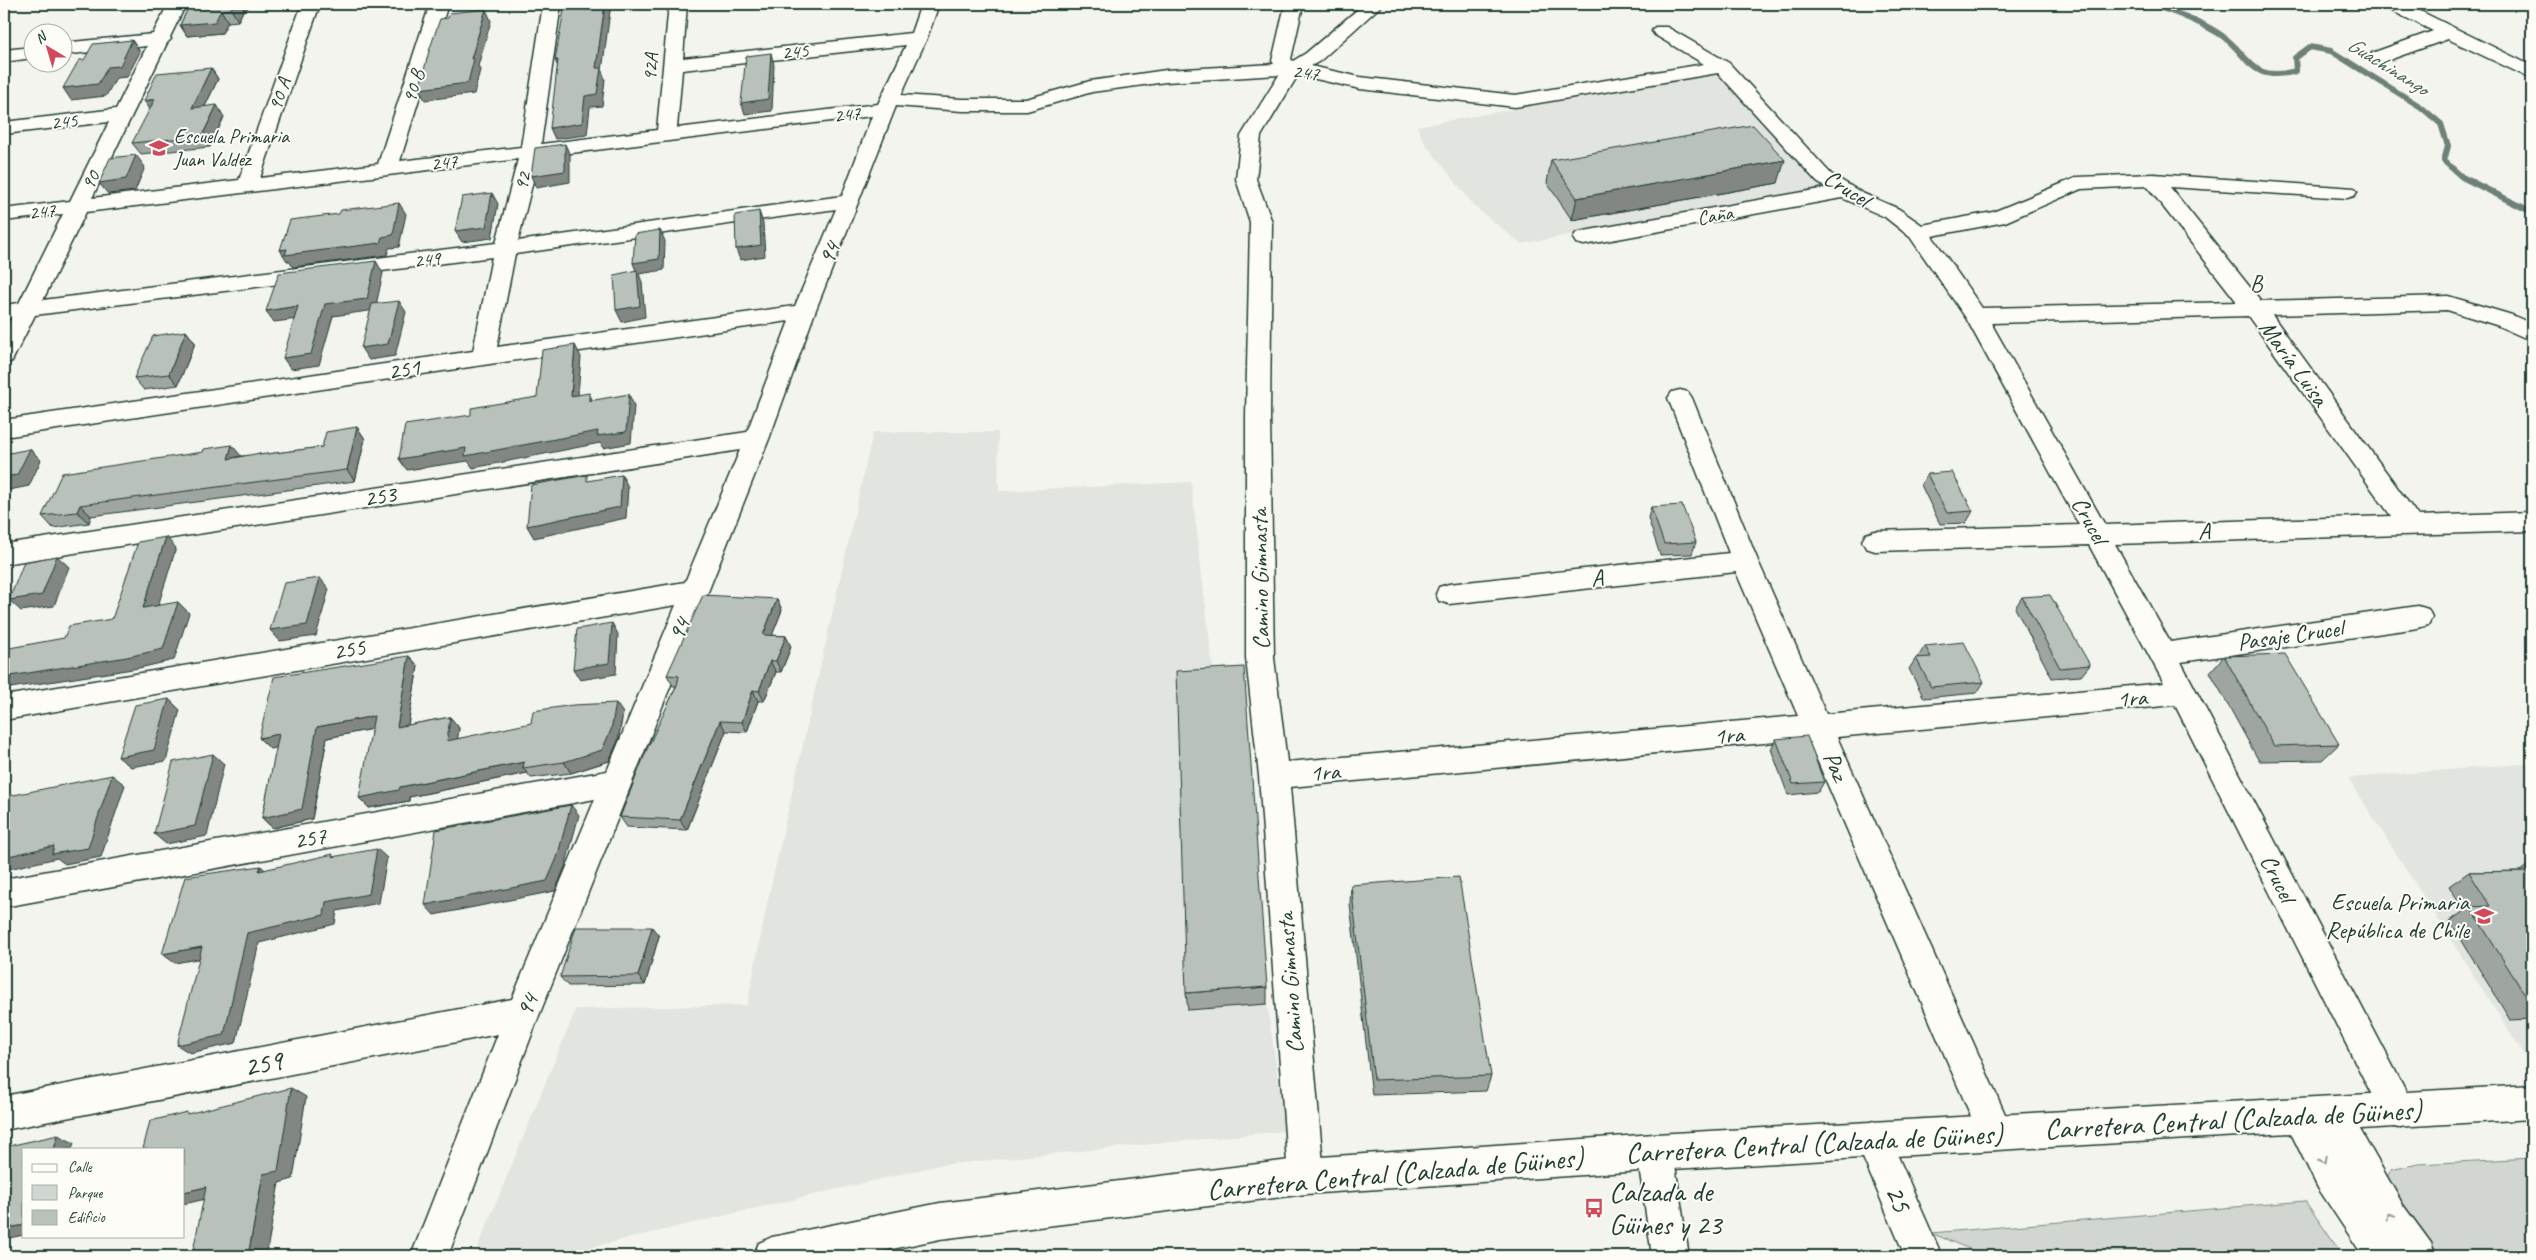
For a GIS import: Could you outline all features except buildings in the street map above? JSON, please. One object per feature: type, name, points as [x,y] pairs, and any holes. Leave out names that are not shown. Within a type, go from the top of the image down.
[{"type":"street","name":"90","points":[[4,356],[76,206],[162,39],[177,4]]},
{"type":"street","name":"90 A","points":[[248,184],[311,4]]},
{"type":"street","name":"90 B","points":[[387,169],[439,4]]},
{"type":"street","name":"92","points":[[483,357],[505,249],[530,152],[552,4]]},
{"type":"street","name":"92A","points":[[667,135],[679,4]]},
{"type":"street","name":"94","points":[[430,1256],[523,1014],[757,439],[804,312],[887,105],[918,38],[930,4]]},
{"type":"street","points":[[1297,4],[1293,9],[1281,61],[1292,69],[1313,57],[1374,4]]},
{"type":"street","points":[[2392,4],[2532,74]]},
{"type":"street","name":"Crucel","points":[[1661,31],[1722,67],[1824,178],[1845,191],[1892,213],[1918,232],[1976,316],[2163,654],[2398,1111]]},
{"type":"street","points":[[2379,57],[2449,32]]},
{"type":"street","name":"245","points":[[673,65],[918,38]]},
{"type":"street","points":[[72,48],[162,39]]},
{"type":"street","points":[[4,56],[22,53]]},
{"type":"street","name":"247","points":[[4,215],[248,184],[667,135],[887,105],[1026,105],[1090,87],[1166,76],[1292,69],[1321,73],[1360,84],[1515,101],[1722,67]]},
{"type":"street","name":"Camino Gimnasta","points":[[1292,69],[1251,136],[1246,178],[1261,222],[1258,416],[1260,658],[1274,776],[1306,1176]]},
{"type":"street","name":"245","points":[[4,128],[124,114]]},
{"type":"street","points":[[1918,232],[1998,217],[2078,183],[2153,180],[2348,192]]},
{"type":"street","name":"María Luisa","points":[[2153,180],[2256,310],[2411,525]]},
{"type":"street","name":"Caña","points":[[1584,238],[1845,191]]},
{"type":"street","name":"249","points":[[4,312],[505,249],[850,201]]},
{"type":"street","name":"B","points":[[1976,316],[2256,310],[2448,303],[2504,320],[2532,333]]},
{"type":"street","name":"251","points":[[4,429],[483,357],[804,312]]},
{"type":"street","name":"Paz","points":[[1680,398],[1745,561],[1995,1132]]},
{"type":"street","name":"253","points":[[4,554],[757,439]]},
{"type":"street","points":[[2521,522],[2532,541]]},
{"type":"street","name":"A","points":[[1875,540],[2521,522]]},
{"type":"street","name":"A","points":[[1449,594],[1745,561]]},
{"type":"street","name":"255","points":[[4,708],[695,590]]},
{"type":"street","name":"Pasaje Crucel","points":[[2163,654],[2418,617]]},
{"type":"street","name":"1ra","points":[[1274,776],[2183,693]]},
{"type":"street","name":"257","points":[[4,893],[617,782]]},
{"type":"street","name":"259","points":[[4,1113],[523,1014]]},
{"type":"street","name":"Carretera Central (Calzada de Güines)","points":[[772,1256],[940,1221],[1306,1176],[1655,1152],[1995,1132],[2317,1116],[2532,1102]]},
{"type":"street","points":[[2317,1116],[2331,1175],[2384,1256]]},
{"type":"street","points":[[2317,1116],[2418,1256]]},
{"type":"street","name":"25","points":[[1874,1139],[1924,1256]]},
{"type":"street","points":[[1655,1152],[1671,1256]]},
{"type":"shaded area","points":[[1717,73],[1822,188],[1521,244],[1475,207],[1424,142],[1417,126]]},
{"type":"shaded area","points":[[873,432],[998,432],[999,491],[1191,482],[1214,677],[1244,687],[1267,1004],[1286,1131],[940,1165],[554,1256],[474,1256],[576,1009],[747,1005],[768,899]]},
{"type":"shaded area","name":"Escuela Primaria República de Chile","points":[[2532,763],[2532,1054],[2524,1055],[2348,778]]},
{"type":"green space","points":[[2532,1158],[2532,1256],[2440,1256],[2394,1196],[2386,1179],[2391,1170],[2418,1164]]},
{"type":"green space","points":[[2305,1201],[2343,1256],[1986,1256],[1931,1233]]},
{"type":"waterway","name":"Guachinango","points":[[2150,4],[2177,13],[2210,28],[2229,41],[2258,70],[2268,73],[2280,74],[2296,71],[2295,58],[2310,47],[2331,51],[2421,107],[2441,124],[2448,146],[2444,161],[2462,177],[2532,212]]},
{"type":"place","name":"Escuela Primaria Juan Valdez","points":[[159,148]]},
{"type":"place","name":"Escuela Primaria República de Chile","points":[[2484,916]]},
{"type":"place","name":"Calzada de Güines y 23","points":[[1594,1208]]}]
